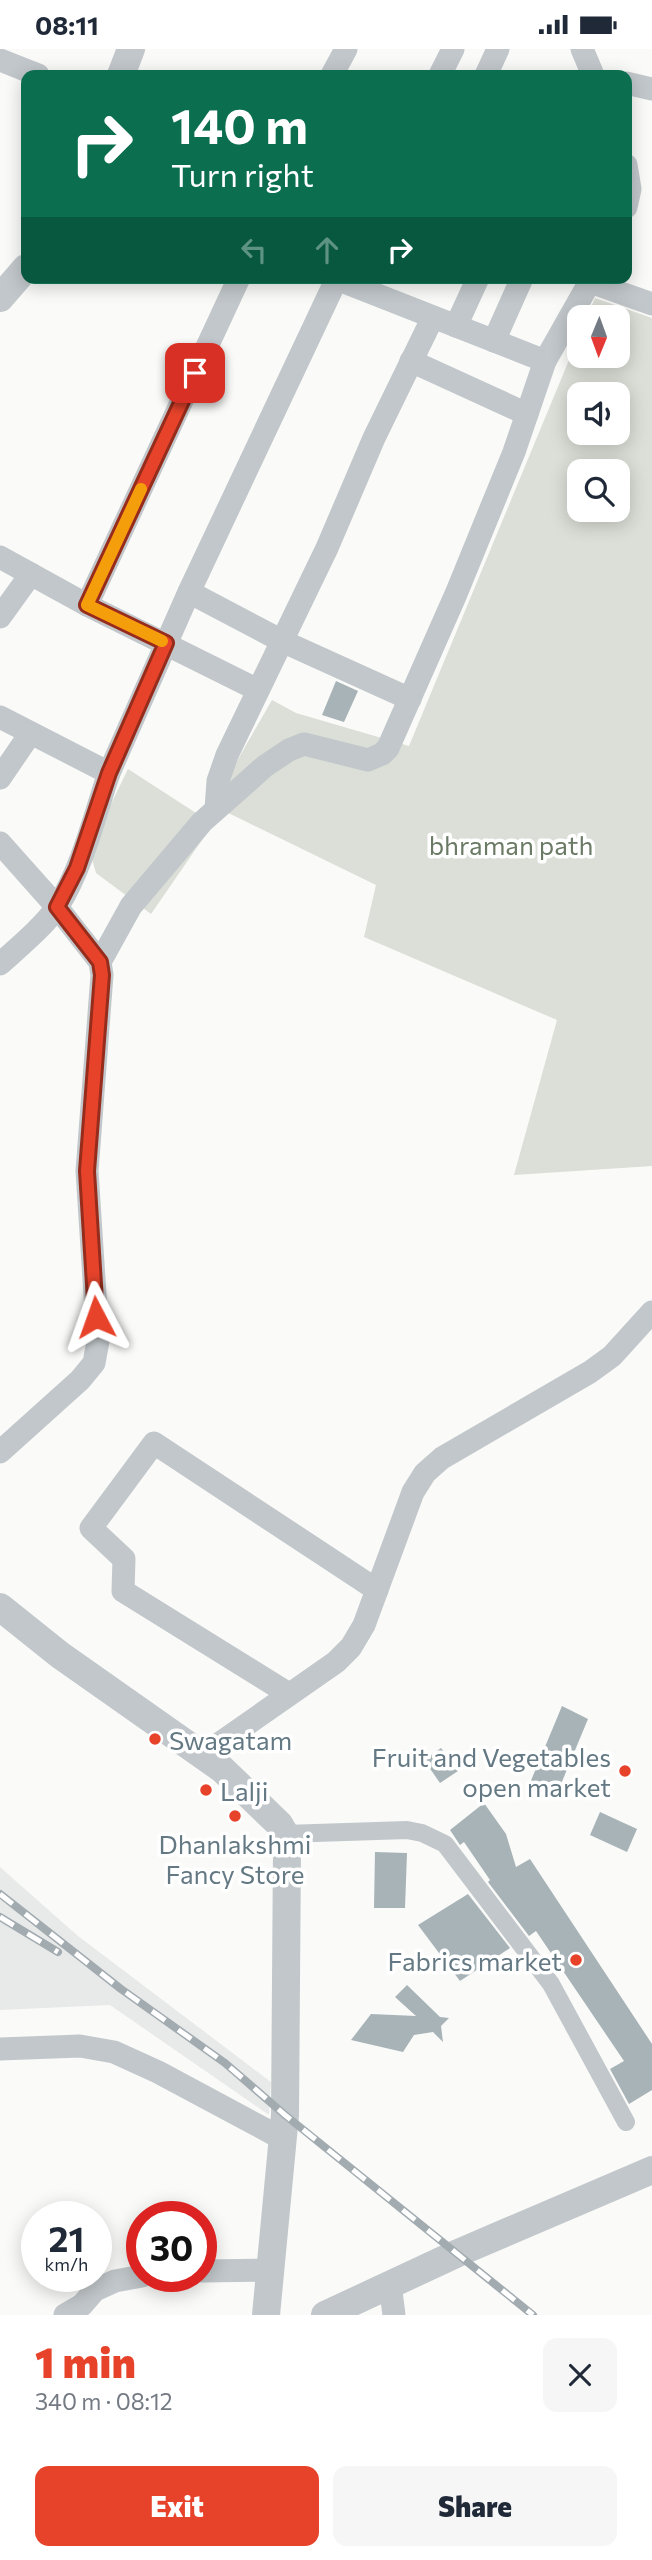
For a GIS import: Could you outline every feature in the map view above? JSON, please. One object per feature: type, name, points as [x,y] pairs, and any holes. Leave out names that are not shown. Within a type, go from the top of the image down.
[{"type":"street","points":[[123,70],[131,49]]},
{"type":"street","points":[[335,70],[346,49]]},
{"type":"street","points":[[442,70],[453,49]]},
{"type":"street","points":[[488,70],[498,49]]},
{"type":"street","points":[[582,49],[591,70]]},
{"type":"street","points":[[0,60],[25,70]]},
{"type":"street","points":[[632,84],[652,89]]},
{"type":"street","points":[[0,298],[21,274]]},
{"type":"street","points":[[87,605],[236,284]]},
{"type":"street","points":[[0,964],[57,907],[77,868],[109,773],[166,643],[334,284]]},
{"type":"street","points":[[349,284],[545,361]]},
{"type":"street","points":[[456,326],[475,284]]},
{"type":"street","points":[[494,341],[519,284]]},
{"type":"street","points":[[100,962],[131,906],[202,822],[265,766],[298,746],[312,745],[368,760],[375,759],[388,748],[466,568],[545,361],[589,284]]},
{"type":"street","points":[[601,284],[652,304]]},
{"type":"street","points":[[216,809],[218,781],[227,755],[327,548],[374,438],[433,317]]},
{"type":"street","points":[[411,361],[527,414]]},
{"type":"street","points":[[0,557],[87,605],[258,690]]},
{"type":"street","points":[[0,617],[30,574]]},
{"type":"street","points":[[189,592],[282,641],[410,699]]},
{"type":"street","points":[[0,717],[109,773]]},
{"type":"street","points":[[0,778],[30,734]]},
{"type":"street","points":[[0,843],[57,907],[100,962],[102,975],[87,1171],[98,1341],[94,1363],[80,1380],[0,1452]]},
{"type":"street","points":[[203,1755],[336,1662],[351,1647],[364,1625],[412,1492],[425,1473],[442,1458],[590,1373],[612,1356],[652,1312]]},
{"type":"street","points":[[289,1694],[123,1591],[124,1559],[91,1528],[154,1443],[377,1590]]},
{"type":"street","points":[[0,1607],[60,1655],[222,1769],[279,1824],[285,1834],[285,2115],[266,2315]]},
{"type":"street","points":[[285,1834],[407,1830],[422,1833],[445,1844],[551,1984],[625,2122]]},
{"type":"street","points":[[0,2049],[80,2046],[114,2052],[158,2072],[283,2139]]},
{"type":"street","points":[[325,2315],[458,2253],[652,2170]]},
{"type":"street","points":[[217,2271],[270,2270]]},
{"type":"street","points":[[65,2315],[82,2305],[95,2290],[126,2279]]},
{"type":"street","points":[[390,2284],[394,2315]]},
{"type":"shaded area","points":[[0,1867],[78,1936],[271,2082],[269,2115],[110,2005],[0,2010]]},
{"type":"green space","name":"bhraman path","points":[[595,298],[615,305],[592,305]]},
{"type":"green space","name":"bhraman path","points":[[630,310],[652,318],[652,1166],[514,1175],[557,1020],[364,937],[376,885],[214,806],[218,794],[272,700],[296,713],[409,746],[567,365],[567,368],[630,368]]},
{"type":"green space","points":[[128,769],[213,824],[151,914],[96,873],[89,849]]},
{"type":"building","points":[[336,681],[358,691],[344,722],[322,715]]},
{"type":"building","points":[[562,1706],[588,1719],[556,1796],[530,1783]]},
{"type":"building","points":[[441,1748],[458,1771],[440,1783],[424,1760]]},
{"type":"building","name":"Fabrics market","points":[[484,1803],[506,1834],[516,1867],[530,1859],[652,2044],[652,2090],[629,2104],[610,2069],[624,2061],[536,1931],[529,1936],[488,1882],[490,1880],[464,1842],[460,1845],[450,1830]]},
{"type":"building","points":[[600,1812],[637,1829],[627,1852],[590,1835]]},
{"type":"building","points":[[375,1852],[407,1853],[405,1908],[374,1908]]},
{"type":"building","points":[[468,1894],[510,1948],[460,1981],[418,1925]]},
{"type":"building","points":[[407,1985],[440,2017],[449,2018],[441,2026],[443,2042],[433,2032],[414,2035],[403,2052],[351,2040],[371,2014],[416,2016],[395,1997]]},
{"type":"railway","points":[[0,1894],[121,1989],[225,2063],[285,2115],[533,2315]]},
{"type":"railway","points":[[0,1917],[58,1952]]},
{"type":"slow traffic","points":[[141,489],[87,605],[162,641]]},
{"type":"place","name":"Swagatam","points":[[155,1739]]},
{"type":"place","name":"Fruit and Vegetables open market","points":[[625,1771]]},
{"type":"place","name":"Lalji","points":[[206,1790]]},
{"type":"place","name":"Dhanlakshmi Fancy Store","points":[[235,1816]]},
{"type":"place","name":"Fabrics market","points":[[576,1960]]},
{"type":"route","points":[[96,1317],[87,1171],[102,975],[100,962],[57,907],[77,868],[109,773],[166,643],[87,605],[195,373]]}]
